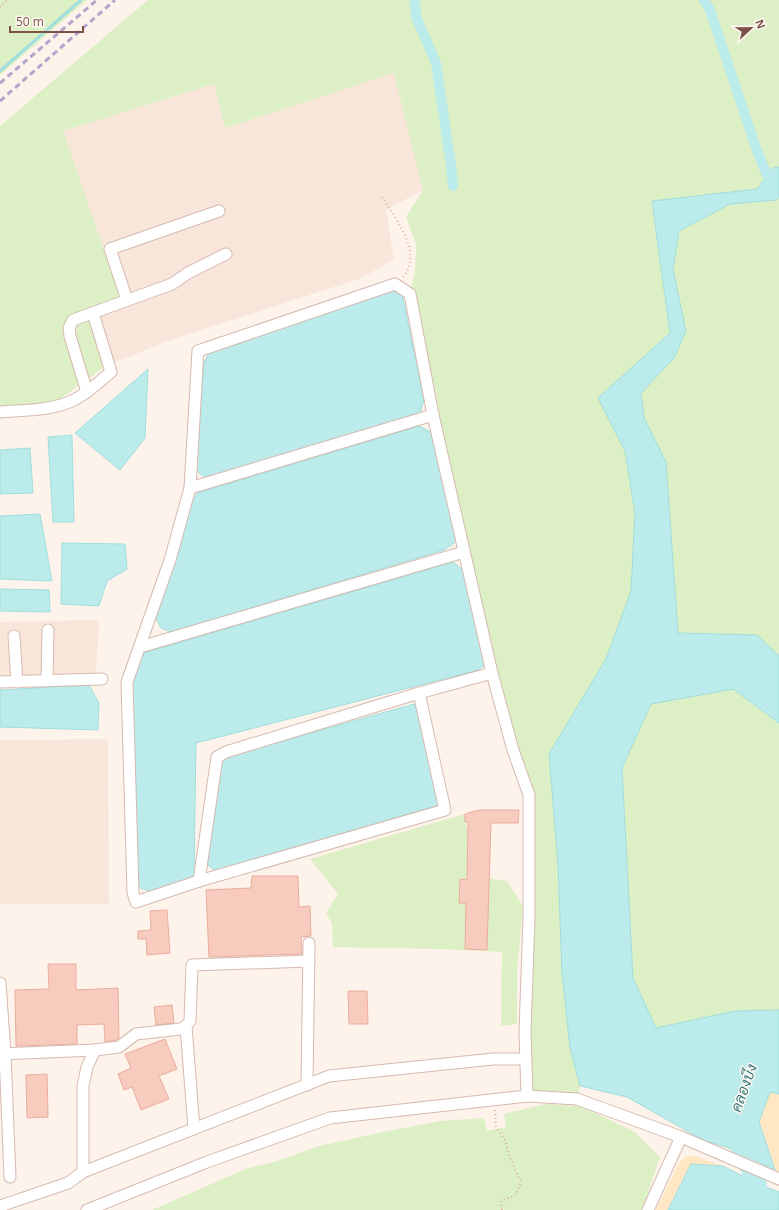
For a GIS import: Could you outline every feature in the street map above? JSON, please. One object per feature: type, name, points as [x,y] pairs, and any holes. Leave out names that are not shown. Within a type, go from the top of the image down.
[{"type":"street","points":[[126,300],[110,249],[219,211]]},
{"type":"street","points":[[87,392],[69,328],[73,320],[172,284],[188,273],[226,254]]},
{"type":"street","points":[[419,692],[445,810],[200,881],[136,902],[133,893],[127,682],[170,560],[190,488],[198,351],[395,284],[410,294],[433,415],[492,673],[513,750],[529,795],[529,917],[525,1032],[527,1096]]},
{"type":"street","points":[[0,412],[51,407],[72,400],[87,392],[111,372],[93,313]]},
{"type":"street","points":[[190,488],[433,415]]},
{"type":"street","points":[[140,647],[464,552]]},
{"type":"street","points":[[46,681],[48,630]]},
{"type":"street","points":[[14,636],[17,682]]},
{"type":"street","points":[[200,881],[217,757],[226,752],[419,692],[492,673]]},
{"type":"street","points":[[0,682],[102,679]]},
{"type":"street","points":[[307,1085],[310,943]]},
{"type":"street","points":[[2,1054],[95,1050],[119,1047],[136,1034],[181,1029],[190,1021],[192,965],[309,961]]},
{"type":"street","points":[[0,984],[2,1054],[10,1177]]},
{"type":"street","points":[[186,1026],[194,1129]]},
{"type":"street","points":[[83,1172],[83,1086],[87,1067],[95,1050]]},
{"type":"street","points":[[0,1206],[68,1183],[83,1172],[329,1076],[493,1058],[526,1059]]},
{"type":"street","points":[[87,1210],[207,1162],[330,1118],[527,1096],[577,1099],[681,1137],[779,1179]]},
{"type":"street","points":[[648,1210],[681,1137]]},
{"type":"path","points":[[0,7],[7,0]]},
{"type":"path","points":[[382,197],[409,242],[411,261],[405,275],[395,284]]},
{"type":"path","points":[[496,1116],[496,1126],[505,1140],[509,1155],[521,1182],[516,1195],[501,1201],[502,1210]]},
{"type":"shaded area","points":[[394,73],[423,190],[386,210],[394,259],[362,278],[170,340],[106,366],[63,131],[214,84],[225,128]]},
{"type":"shaded area","points":[[99,620],[96,673],[0,678],[0,622]]},
{"type":"shaded area","points":[[108,739],[109,904],[0,904],[0,740]]},
{"type":"green space","points":[[0,0],[87,0],[0,75]]},
{"type":"green space","points":[[148,0],[779,0],[779,167],[773,168],[757,189],[652,201],[670,333],[598,398],[625,450],[635,513],[631,591],[606,659],[549,754],[558,864],[562,973],[570,1047],[580,1086],[577,1099],[527,1096],[529,795],[513,750],[410,294],[415,271],[416,244],[406,217],[423,190],[394,73],[225,128],[214,84],[63,131],[122,302],[89,316],[106,366],[53,404],[0,410],[0,126]]},
{"type":"green space","points":[[779,197],[779,656],[757,635],[678,633],[666,463],[644,418],[641,393],[674,358],[686,331],[673,270],[679,231],[730,204],[776,200]]},
{"type":"green space","points":[[733,689],[779,723],[779,1010],[735,1011],[656,1028],[633,978],[622,768],[651,704]]},
{"type":"green space","points":[[465,814],[465,822],[468,832],[491,833],[489,878],[507,881],[523,906],[517,971],[517,1024],[501,1026],[502,952],[333,947],[332,924],[326,913],[338,894],[310,859]]},
{"type":"green space","points":[[545,1104],[581,1106],[635,1132],[660,1157],[641,1210],[152,1210],[248,1168],[274,1162],[319,1146],[440,1121],[484,1118],[487,1131],[506,1127],[504,1114]]},
{"type":"sand","points":[[770,1092],[779,1094],[779,1172],[775,1170],[759,1122]]},
{"type":"sand","points":[[687,1156],[695,1156],[723,1166],[691,1164],[668,1210],[656,1210],[680,1161]]},
{"type":"water","points":[[779,167],[779,197],[776,200],[730,204],[679,231],[673,270],[686,331],[674,358],[641,393],[644,418],[666,462],[678,633],[757,635],[779,656],[779,723],[733,689],[651,704],[622,768],[633,978],[656,1028],[735,1011],[779,1010],[779,1094],[770,1092],[759,1122],[775,1170],[729,1148],[703,1140],[627,1097],[580,1086],[570,1047],[562,973],[558,864],[549,754],[606,659],[631,591],[635,513],[625,451],[598,398],[670,333],[652,201],[757,189],[773,168]]},
{"type":"water","points":[[392,291],[402,294],[424,400],[420,413],[205,478],[195,469],[204,363],[209,353]]},
{"type":"water","points":[[148,369],[145,438],[120,470],[75,433]]},
{"type":"water","points":[[419,426],[431,432],[457,541],[444,550],[171,632],[161,628],[156,618],[192,501],[198,493]]},
{"type":"water","points":[[72,435],[74,522],[53,522],[48,437]]},
{"type":"water","points":[[30,448],[33,493],[0,494],[0,450]]},
{"type":"water","points":[[40,514],[52,581],[0,579],[0,516]]},
{"type":"water","points":[[62,543],[125,544],[127,569],[107,581],[99,606],[61,604]]},
{"type":"water","points":[[453,562],[463,570],[486,664],[478,670],[196,743],[194,876],[181,883],[149,891],[138,887],[131,684],[144,653]]},
{"type":"water","points":[[0,589],[49,590],[50,612],[0,611]]},
{"type":"water","points":[[89,685],[99,703],[98,730],[0,727],[0,690]]},
{"type":"water","points":[[414,704],[418,711],[439,805],[222,869],[214,870],[209,866],[206,859],[221,762],[229,756]]},
{"type":"water","points":[[691,1164],[723,1166],[758,1184],[779,1192],[779,1210],[668,1210]]},
{"type":"building","points":[[479,810],[519,810],[518,823],[491,823],[487,950],[465,949],[466,903],[459,903],[460,879],[467,880],[468,822],[465,822],[465,814]]},
{"type":"building","points":[[252,876],[298,876],[299,907],[310,906],[311,936],[301,937],[302,954],[209,957],[206,890],[251,888]]},
{"type":"building","points":[[167,910],[170,953],[147,955],[146,939],[138,939],[138,931],[151,930],[150,911]]},
{"type":"building","points":[[48,964],[76,964],[76,990],[118,988],[119,1038],[105,1042],[104,1024],[77,1025],[77,1044],[16,1046],[15,990],[49,989]]},
{"type":"building","points":[[348,991],[367,991],[368,1024],[349,1024]]},
{"type":"building","points":[[172,1005],[174,1023],[156,1025],[154,1007]]},
{"type":"building","points":[[165,1039],[177,1069],[159,1076],[169,1099],[141,1110],[132,1087],[124,1090],[118,1074],[131,1068],[125,1054]]},
{"type":"building","points":[[47,1074],[48,1117],[27,1118],[26,1075]]},
{"type":"waterway","points":[[0,71],[81,0]]},
{"type":"waterway","points":[[414,0],[417,19],[436,63],[453,186]]},
{"type":"waterway","points":[[704,0],[710,10],[756,148],[772,188]]},
{"type":"waterway","name":"คลองบึง","points":[[736,1130],[741,1154],[758,1184]]},
{"type":"railway","points":[[0,83],[97,0]]},
{"type":"railway","points":[[0,101],[115,0]]}]
